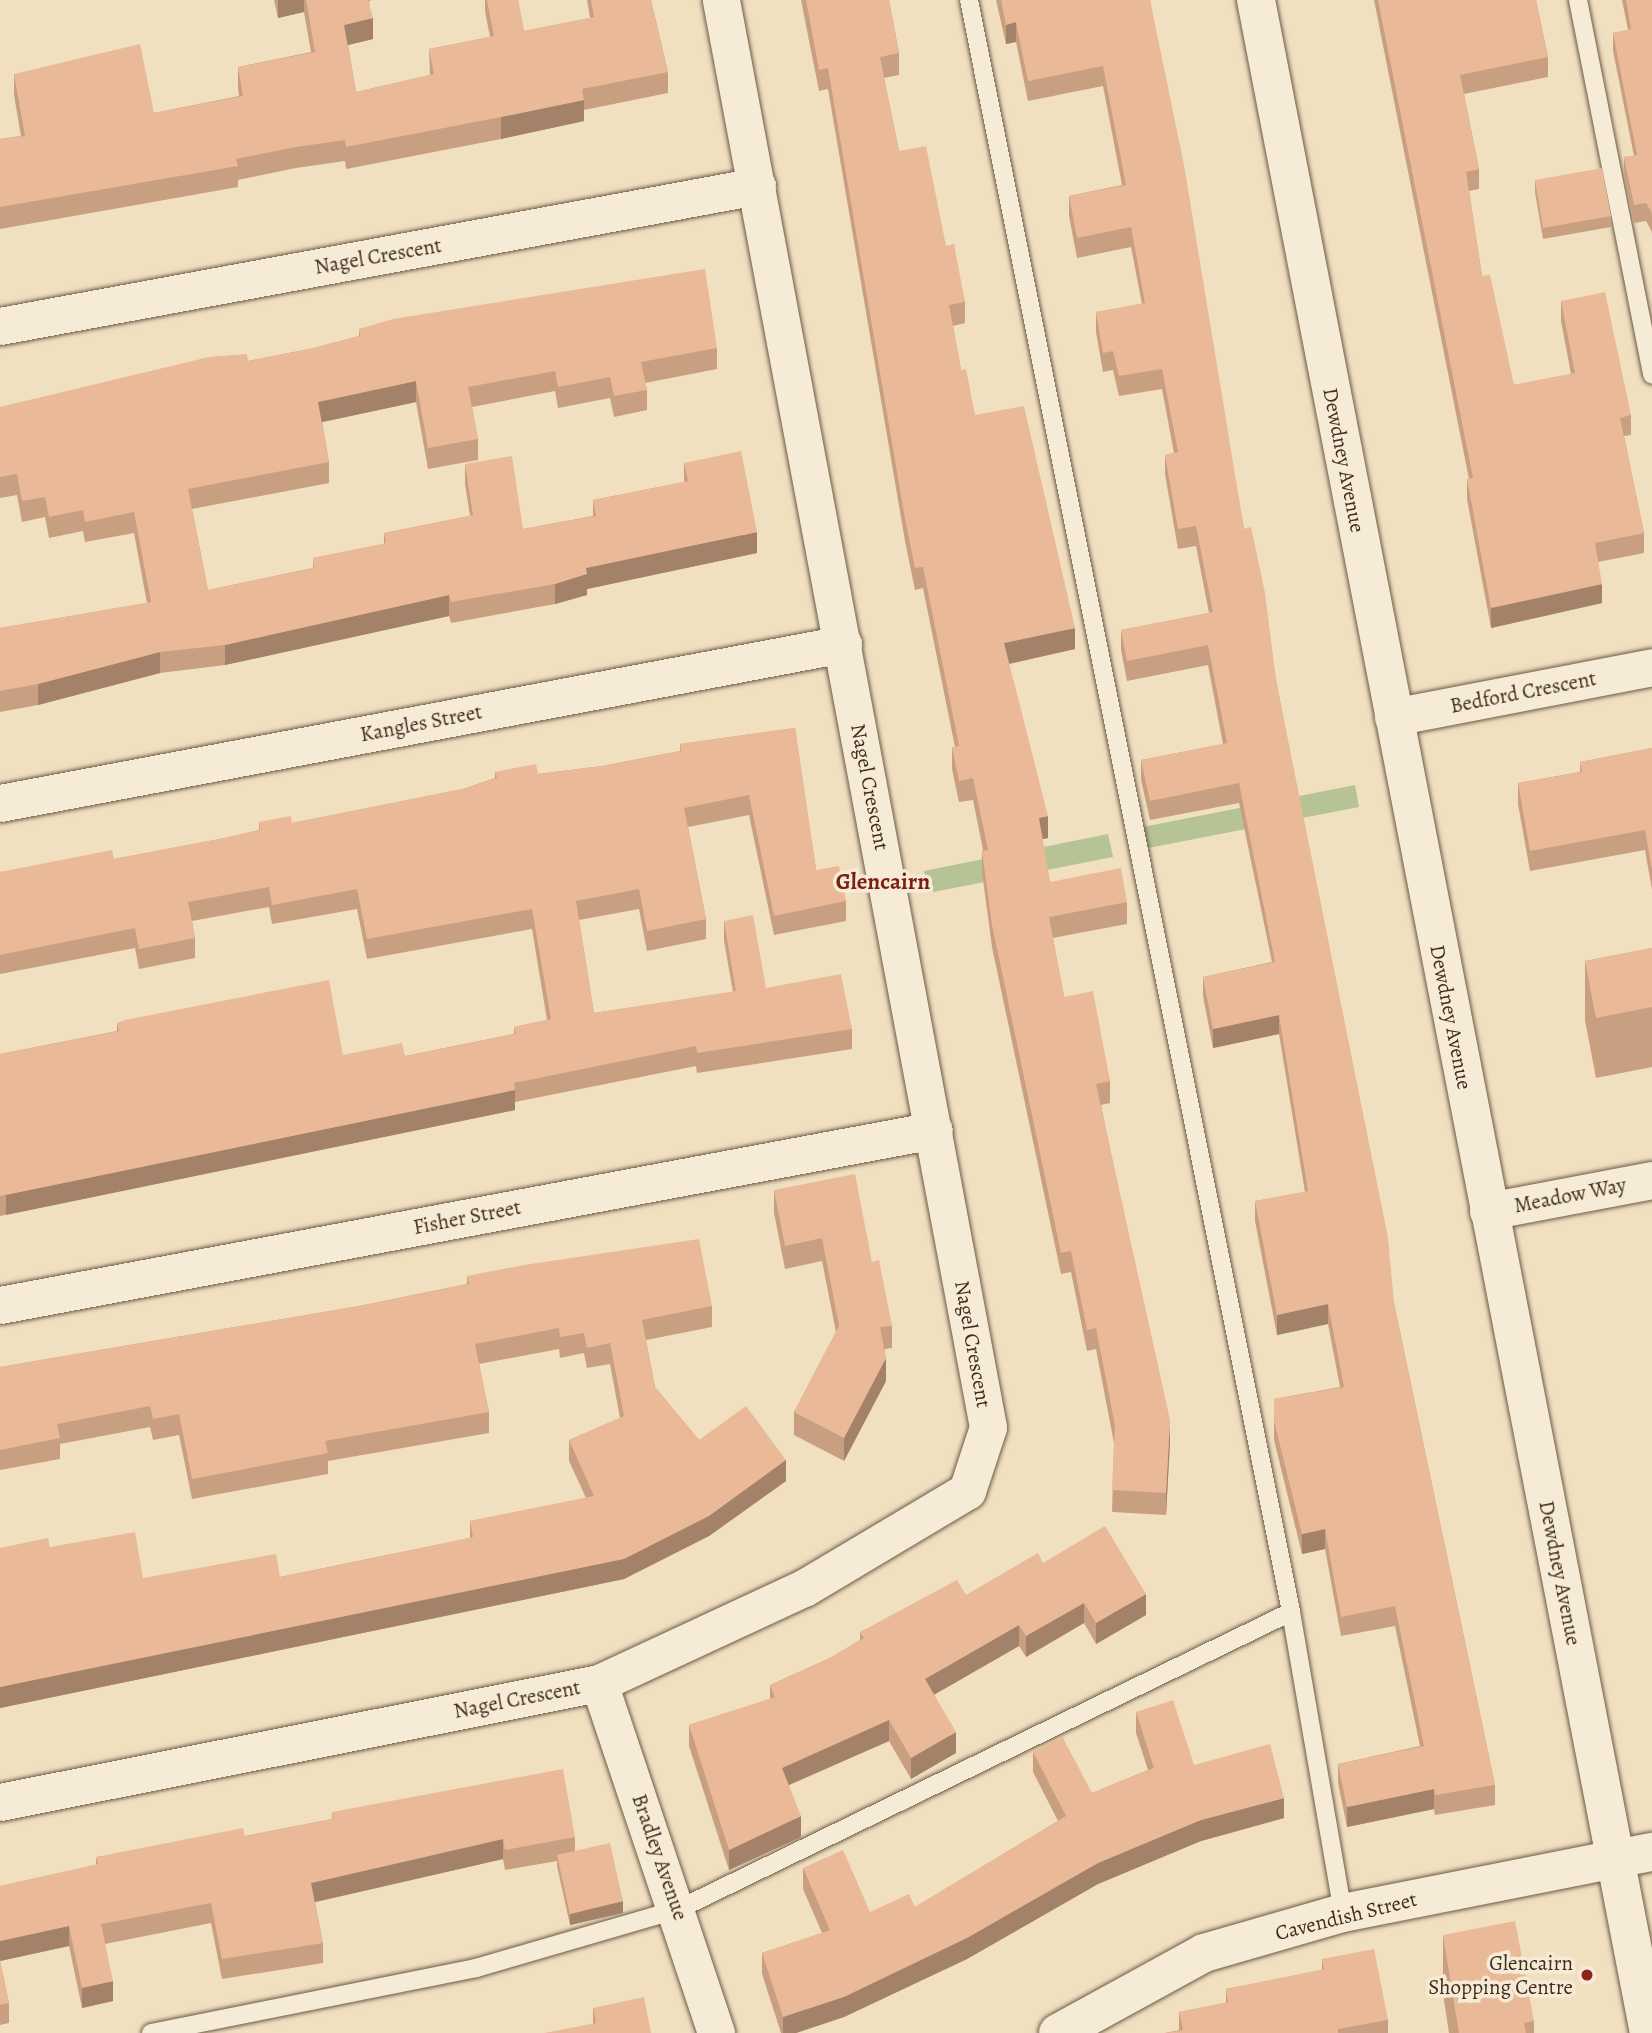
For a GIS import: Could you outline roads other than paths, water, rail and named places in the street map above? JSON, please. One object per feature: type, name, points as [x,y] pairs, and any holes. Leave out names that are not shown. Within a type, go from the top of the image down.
[{"type":"street","name":"Nagel Crescent","points":[[0,1802],[599,1683],[804,1588],[967,1491],[988,1427],[722,0]]},
{"type":"street","name":"Dewdney Avenue","points":[[1256,0],[1649,2033]]},
{"type":"street","name":"Nagel Crescent","points":[[0,326],[757,187]]},
{"type":"street","name":"Kangles Street","points":[[0,803],[843,643]]},
{"type":"street","name":"Bedford Crescent","points":[[1393,717],[1652,667]]},
{"type":"street","name":"Fisher Street","points":[[0,1305],[934,1130]]},
{"type":"street","name":"Meadow Way","points":[[1488,1211],[1652,1180]]},
{"type":"street","name":"Bradley Avenue","points":[[599,1683],[679,1909],[716,2033]]},
{"type":"street","name":"Cavendish Street","points":[[1058,2033],[1205,1953],[1343,1913],[1652,1852]]},
{"type":"lane","points":[[969,0],[1291,1612],[1343,1913]]},
{"type":"lane","points":[[1578,0],[1652,375]]},
{"type":"lane","points":[[151,2033],[476,1968],[679,1909],[1291,1612]]},
{"type":"place","name":"Glencairn Shopping Centre","points":[[1587,1975]]},
{"type":"district","name":"Glencairn","points":[[883,882]]}]
